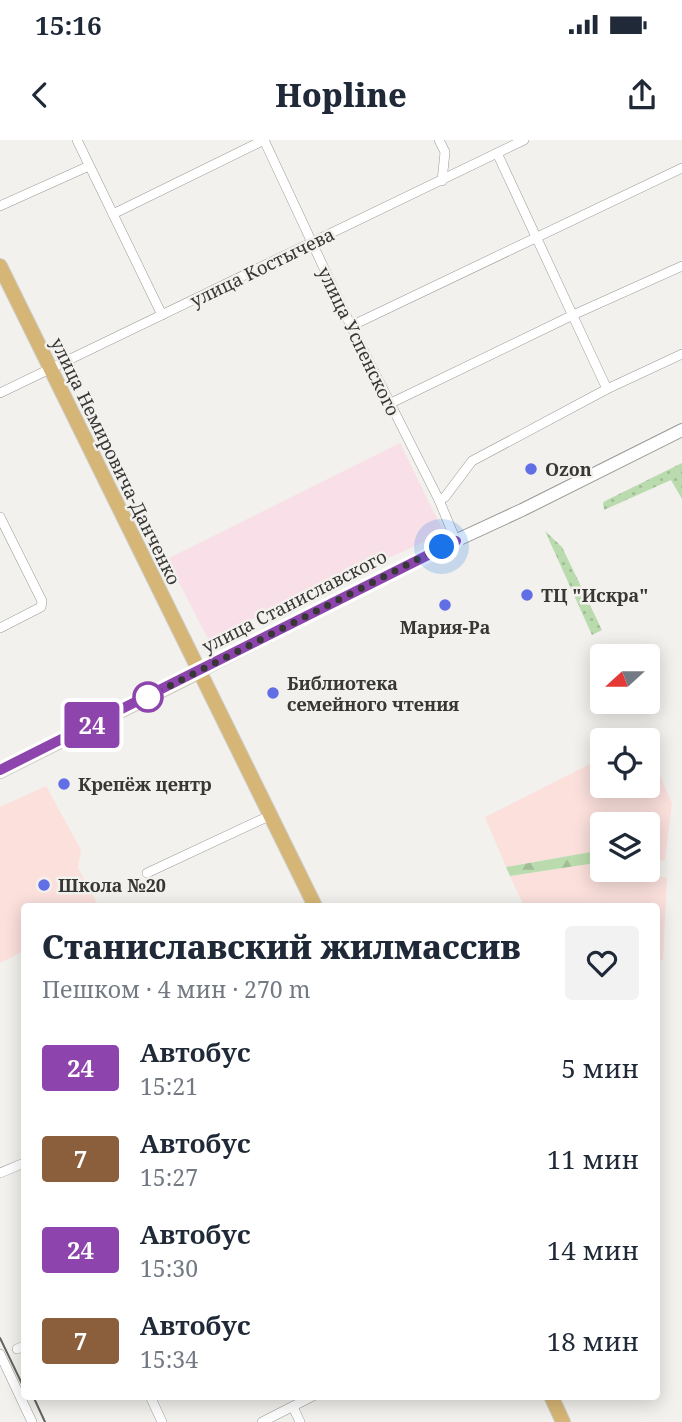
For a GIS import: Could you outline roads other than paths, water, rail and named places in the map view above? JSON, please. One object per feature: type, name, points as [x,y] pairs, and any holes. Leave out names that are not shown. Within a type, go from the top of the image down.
[{"type":"main road","name":"улица Немировича-Данченко","points":[[0,266],[313,903]]},
{"type":"main road","name":"улица Станиславского","points":[[0,771],[198,673]]},
{"type":"main road","points":[[553,1400],[563,1422]]},
{"type":"street","points":[[77,140],[162,315]]},
{"type":"street","points":[[113,214],[264,140]]},
{"type":"street","name":"улица Успенского","points":[[264,140],[351,326],[439,500],[456,541]]},
{"type":"street","points":[[439,140],[445,152],[442,181]]},
{"type":"street","name":"улица Костычева","points":[[0,393],[524,140]]},
{"type":"street","points":[[497,153],[607,389]]},
{"type":"street","points":[[0,206],[89,166]]},
{"type":"street","points":[[351,326],[682,168]]},
{"type":"street","points":[[389,404],[573,315],[682,266]]},
{"type":"street","points":[[439,500],[445,497],[472,461],[607,389],[682,354]]},
{"type":"street","name":"улица Станиславского","points":[[198,673],[336,600],[682,430]]},
{"type":"street","points":[[0,517],[43,601],[41,607],[0,628]]},
{"type":"street","points":[[147,873],[269,816]]},
{"type":"street","points":[[0,1173],[21,1164]]},
{"type":"street","points":[[0,1354],[21,1399]]},
{"type":"street","points":[[22,1400],[32,1422]]},
{"type":"street","points":[[152,1400],[162,1422]]},
{"type":"street","points":[[262,1422],[306,1400]]},
{"type":"street","points":[[293,1407],[300,1422]]},
{"type":"tram line","points":[[0,1338],[21,1382]]},
{"type":"tram line","points":[[35,1400],[45,1422]]},
{"type":"place","name":"Ozon","points":[[531,469]]},
{"type":"place","name":"ТЦ \"Искра\"","points":[[527,595]]},
{"type":"place","name":"Мария-Ра","points":[[445,605]]},
{"type":"place","name":"Библиотека семейного чтения","points":[[273,693]]},
{"type":"place","name":"Крепёж центр","points":[[64,784]]},
{"type":"place","name":"Школа №20","points":[[44,885]]}]
